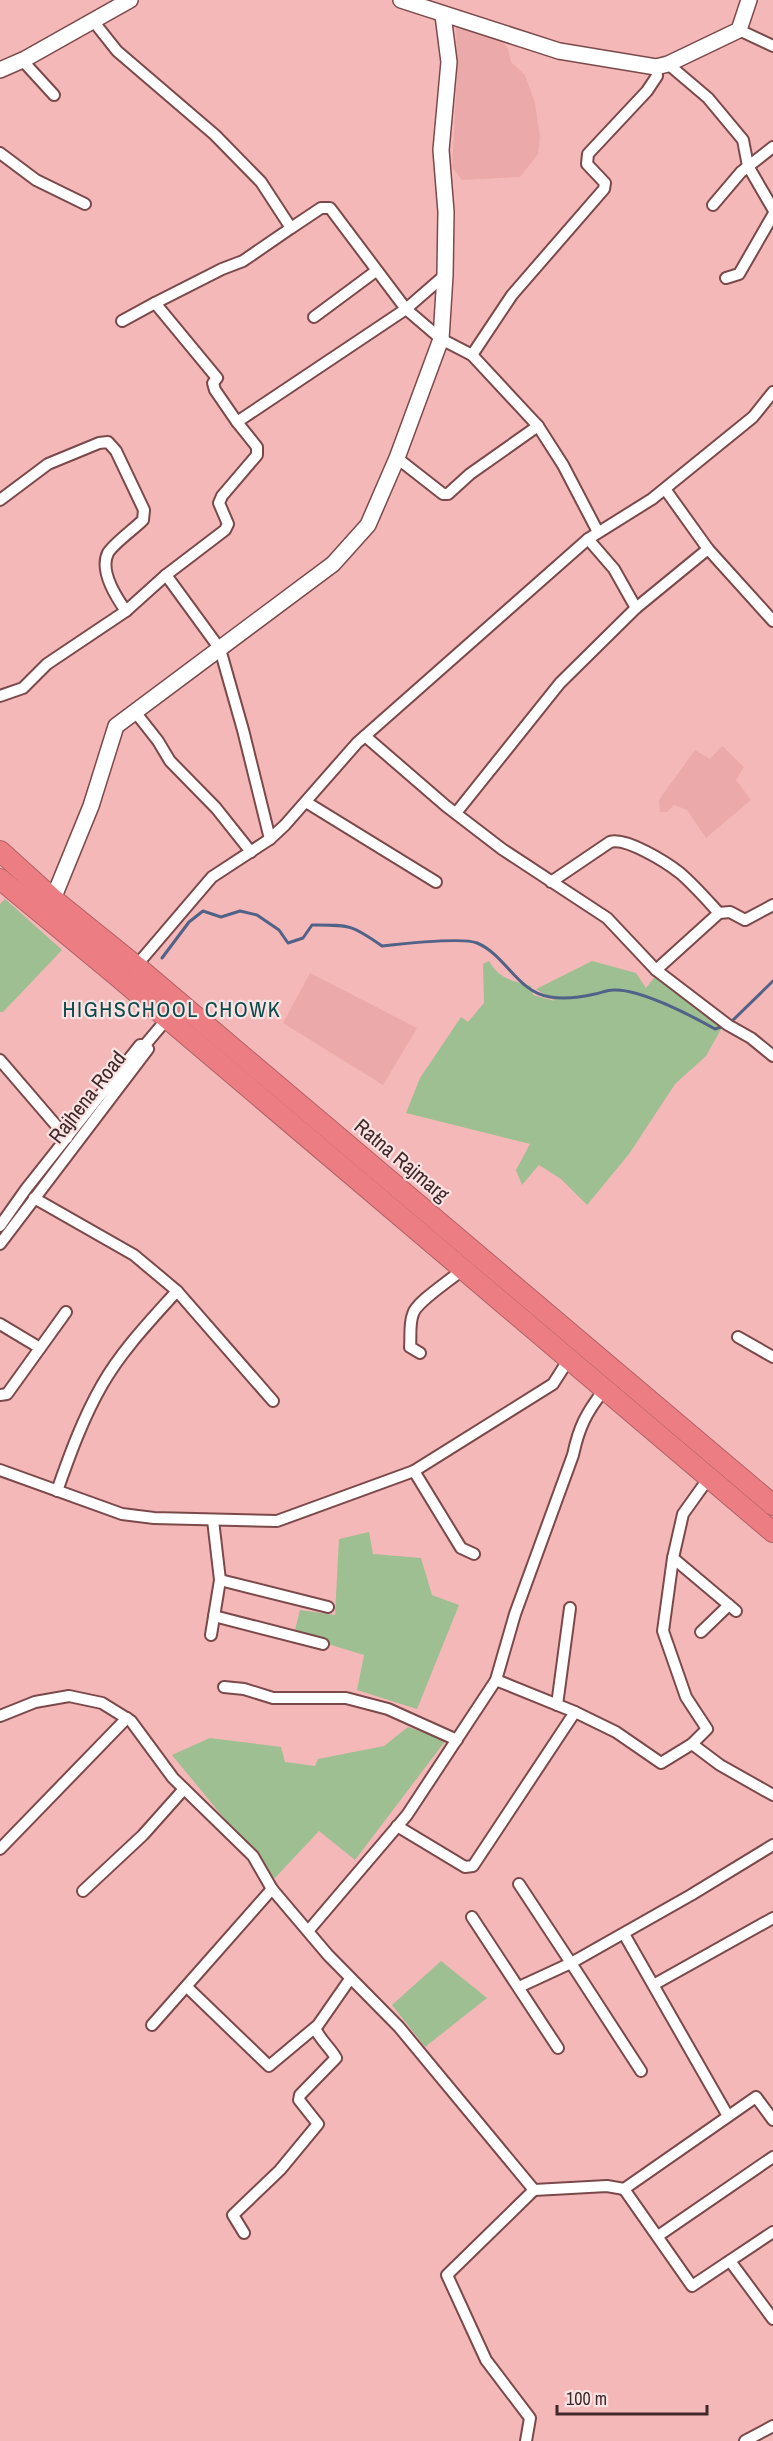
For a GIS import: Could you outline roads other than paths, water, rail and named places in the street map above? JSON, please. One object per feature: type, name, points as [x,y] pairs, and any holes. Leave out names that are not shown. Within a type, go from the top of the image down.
[{"type":"highway","name":"Ratna Rajmarg","points":[[0,851],[53,899],[136,966],[773,1505]]},
{"type":"highway","name":"Ratna Rajmarg","points":[[0,879],[773,1533]]},
{"type":"street","points":[[0,70],[94,22],[130,0]]},
{"type":"street","points":[[401,0],[559,51],[662,65],[708,98],[742,140],[748,166],[773,209]]},
{"type":"street","points":[[472,355],[512,295],[604,189],[605,183],[587,164],[588,154],[647,91],[662,65],[739,30],[749,0]]},
{"type":"street","points":[[53,899],[91,806],[116,726],[333,564],[368,525],[397,458],[441,339],[446,212],[441,150],[449,62],[443,15]]},
{"type":"street","points":[[94,22],[117,51],[215,135],[261,182],[291,228]]},
{"type":"street","points":[[739,30],[773,46]]},
{"type":"street","points":[[22,60],[54,95]]},
{"type":"street","points":[[713,205],[748,166],[773,147]]},
{"type":"street","points":[[0,153],[36,180],[85,204]]},
{"type":"street","points":[[122,321],[222,268],[243,261],[321,208],[330,208],[406,309],[441,339],[472,355],[538,426],[563,465],[598,532]]},
{"type":"street","points":[[726,278],[739,274],[773,215]]},
{"type":"street","points":[[314,317],[376,271]]},
{"type":"street","points":[[237,422],[406,309],[445,275]]},
{"type":"street","points":[[0,696],[23,688],[47,664],[126,611],[166,575],[220,534],[228,524],[219,503],[222,496],[257,455],[257,447],[215,390],[213,383],[217,378],[154,303]]},
{"type":"street","points":[[136,966],[212,878],[270,839],[306,802],[357,743],[588,539],[665,489],[753,417],[773,392]]},
{"type":"street","points":[[397,458],[443,494],[448,494],[470,474],[538,426]]},
{"type":"street","points":[[0,500],[48,464],[99,443],[108,442],[116,451],[144,510],[143,520],[108,553],[105,566],[117,597],[126,611]]},
{"type":"street","points":[[665,489],[708,549],[773,621]]},
{"type":"street","points":[[588,539],[614,569],[636,608]]},
{"type":"street","points":[[456,813],[560,683],[636,608],[708,549]]},
{"type":"street","points":[[166,575],[220,649],[270,839]]},
{"type":"street","points":[[136,713],[170,760],[216,808],[251,852]]},
{"type":"street","points":[[365,736],[502,849],[607,918],[656,970],[773,1056]]},
{"type":"street","points":[[306,802],[436,882]]},
{"type":"street","points":[[551,882],[610,842],[617,840],[632,845],[680,873],[719,913]]},
{"type":"street","points":[[656,970],[719,913],[730,912],[745,920],[773,905]]},
{"type":"street","name":"Rajhena Road","points":[[5,1224],[34,1198],[78,1131],[166,1020]]},
{"type":"street","points":[[0,1060],[67,1138]]},
{"type":"street","name":"Rajhena Road","points":[[0,1244],[5,1224],[67,1138],[78,1131]]},
{"type":"street","points":[[34,1198],[134,1255],[177,1291],[273,1401]]},
{"type":"street","points":[[420,1353],[410,1347],[412,1314],[416,1306],[451,1281],[463,1269]]},
{"type":"street","points":[[57,1491],[80,1429],[102,1385],[125,1351],[177,1291]]},
{"type":"street","points":[[0,1395],[8,1394],[66,1312]]},
{"type":"street","points":[[0,1324],[40,1348]]},
{"type":"street","points":[[738,1337],[773,1357]]},
{"type":"street","points":[[0,1470],[122,1514],[154,1518],[277,1521],[414,1471],[553,1384],[569,1359]]},
{"type":"street","points":[[309,1930],[397,1826],[496,1680],[515,1614],[573,1455],[579,1429],[588,1409],[604,1390]]},
{"type":"street","points":[[414,1471],[461,1548],[474,1554]]},
{"type":"street","points":[[496,1680],[575,1712],[616,1732],[661,1763],[692,1744],[707,1729],[686,1697],[663,1631],[673,1558],[683,1514],[708,1479]]},
{"type":"street","points":[[211,1635],[220,1580],[213,1520]]},
{"type":"street","points":[[673,1558],[733,1608],[701,1632]]},
{"type":"street","points":[[220,1580],[328,1607]]},
{"type":"street","points":[[557,1705],[570,1608]]},
{"type":"street","points":[[214,1616],[323,1644]]},
{"type":"street","points":[[224,1687],[244,1689],[273,1698],[346,1698],[388,1709],[457,1740]]},
{"type":"street","points":[[0,1716],[35,1702],[69,1696],[102,1703],[132,1721],[173,1778],[253,1856],[272,1889],[350,1979],[399,2027],[534,2190]]},
{"type":"street","points":[[397,1826],[465,1867],[472,1866],[575,1712]]},
{"type":"street","points":[[0,1849],[127,1719]]},
{"type":"street","points":[[692,1744],[720,1765],[773,1795]]},
{"type":"street","points":[[83,1892],[143,1834],[184,1789]]},
{"type":"street","points":[[519,1987],[571,1963],[624,1934],[773,1845]]},
{"type":"street","points":[[519,1884],[641,2071]]},
{"type":"street","points":[[152,2025],[272,1889]]},
{"type":"street","points":[[472,1917],[558,2048]]},
{"type":"street","points":[[655,1984],[773,1918]]},
{"type":"street","points":[[624,1934],[642,1968],[655,1984],[728,2116]]},
{"type":"street","points":[[187,1987],[269,2067],[315,2028],[350,1979]]},
{"type":"street","points":[[244,2233],[233,2215],[280,2170],[318,2124],[298,2100],[300,2094],[336,2058],[319,2037],[315,2028]]},
{"type":"street","points":[[624,2189],[756,2097],[773,2120]]},
{"type":"street","points":[[658,2236],[773,2157]]},
{"type":"street","points":[[526,2441],[530,2418],[486,2360],[447,2275],[534,2190],[607,2186],[624,2189],[693,2286],[773,2232]]},
{"type":"street","points":[[730,2261],[771,2312]]},
{"type":"street","points":[[746,2441],[773,2426]]},
{"type":"waterway","points":[[162,958],[189,922],[203,911],[221,917],[240,911],[257,915],[279,930],[288,943],[303,938],[312,925],[349,927],[382,946],[470,941],[487,949],[520,981],[539,994],[567,998],[611,990],[637,993],[715,1029],[724,1026]]},
{"type":"waterway","points":[[730,1023],[773,981]]},
{"type":"district","name":"HIGHSCHOOL CHOWK","points":[[172,1009]]}]
